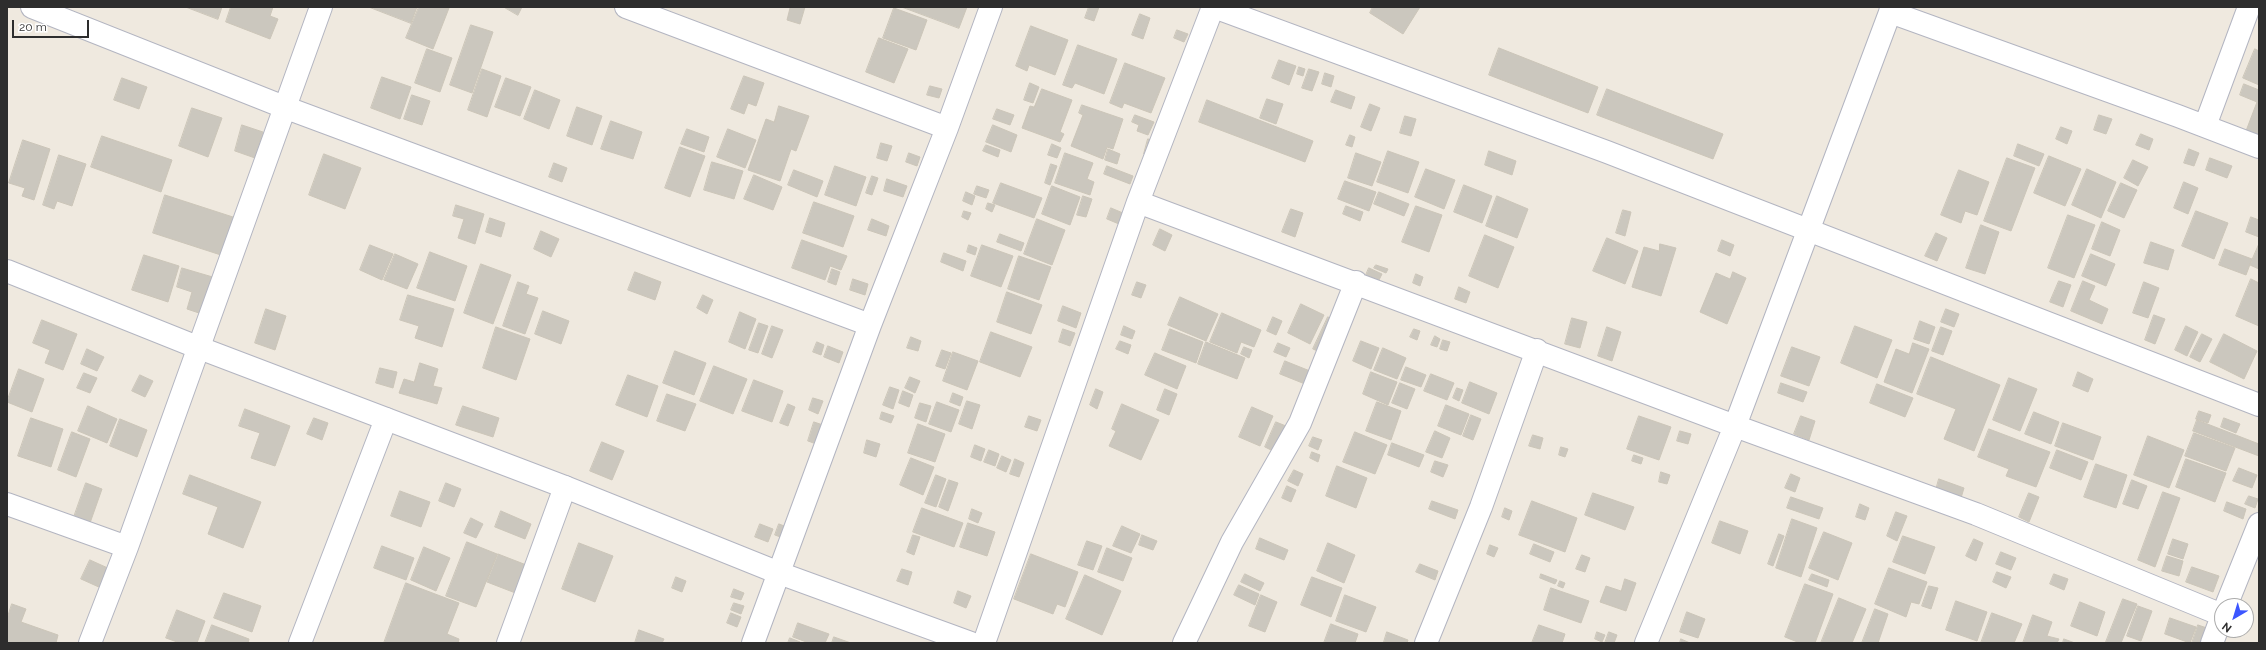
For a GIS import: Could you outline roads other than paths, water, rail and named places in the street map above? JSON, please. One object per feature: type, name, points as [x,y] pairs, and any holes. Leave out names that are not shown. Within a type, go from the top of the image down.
[{"type":"street","points":[[32,7],[284,107],[870,325]]},
{"type":"street","points":[[90,643],[127,547],[197,347],[322,7]]},
{"type":"street","points":[[626,7],[947,128]]},
{"type":"street","points":[[753,643],[870,325],[947,128],[991,7]]},
{"type":"street","points":[[984,643],[1138,202],[1213,7],[1593,146],[1808,228],[2259,405]]},
{"type":"street","points":[[2205,126],[2250,7]]},
{"type":"street","points":[[1652,641],[1735,426],[1891,9],[2259,147]]},
{"type":"street","points":[[1138,202],[1356,282],[1735,426],[1976,514],[2214,613]]},
{"type":"street","points":[[7,271],[197,347],[565,487],[779,573],[971,643]]},
{"type":"street","points":[[1184,643],[1232,542],[1300,423],[1356,282]]},
{"type":"street","points":[[1426,643],[1481,507],[1537,350]]},
{"type":"street","points":[[300,643],[386,419]]},
{"type":"street","points":[[508,643],[565,487]]},
{"type":"street","points":[[7,504],[127,547]]},
{"type":"street","points":[[2229,598],[2259,524]]}]
